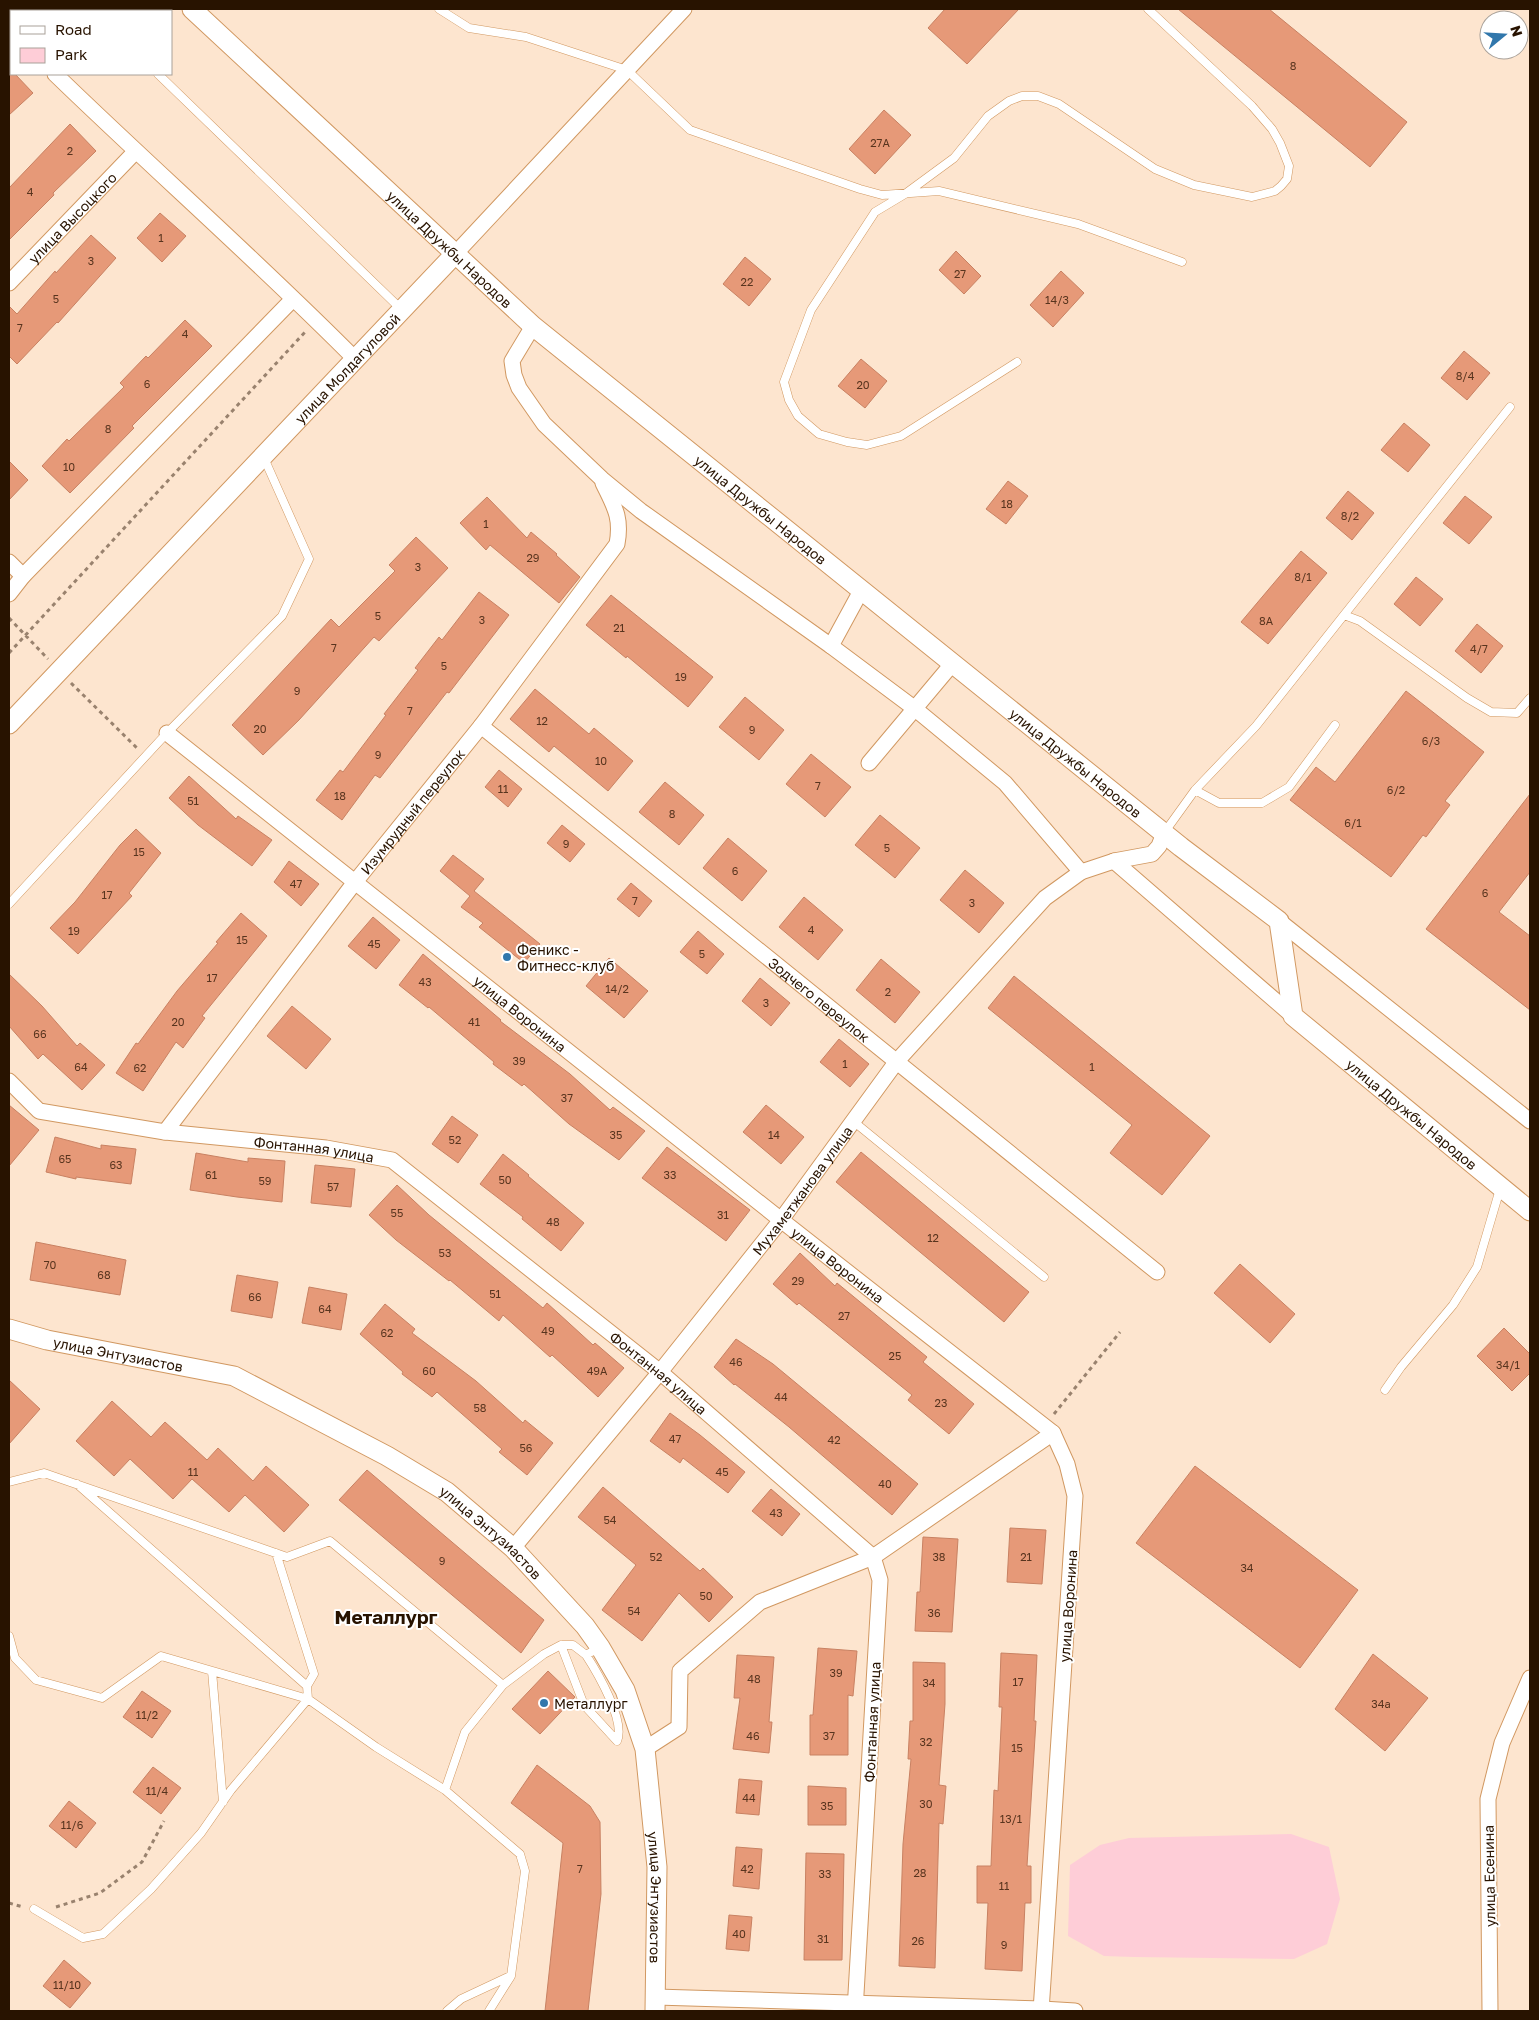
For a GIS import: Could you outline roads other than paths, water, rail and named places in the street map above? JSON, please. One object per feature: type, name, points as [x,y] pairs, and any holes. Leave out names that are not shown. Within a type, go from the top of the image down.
[{"type":"street","name":"улица Дружбы Народов","points":[[192,9],[533,326],[1164,833],[1279,921]]},
{"type":"street","name":"улица Молдагуловой","points":[[9,724],[263,455],[356,360],[684,9]]},
{"type":"street","points":[[56,75],[356,360]]},
{"type":"street","name":"улица Высоцкого","points":[[9,283],[136,152]]},
{"type":"street","points":[[9,594],[23,576],[293,299]]},
{"type":"street","points":[[533,326],[512,361],[518,388],[544,424],[602,480],[914,708],[1005,783],[1082,872]]},
{"type":"street","name":"Изумрудный переулок","points":[[165,1132],[355,882],[481,726],[617,544],[620,528],[617,514],[602,480]]},
{"type":"street","points":[[9,562],[23,576]]},
{"type":"street","points":[[831,646],[862,589]]},
{"type":"street","points":[[869,763],[953,663]]},
{"type":"street","name":"Зодчего переулок","points":[[481,726],[1157,1272]]},
{"type":"street","name":"улица Воронина","points":[[167,733],[781,1220],[1048,1429],[1067,1464],[1075,1496],[1042,2010]]},
{"type":"street","name":"Мухаметжанова улица","points":[[512,1548],[660,1372],[781,1220],[897,1061],[1045,898],[1082,872],[1114,861],[1152,854],[1159,846],[1164,833]]},
{"type":"street","name":"улица Дружбы Народов","points":[[1114,861],[1293,1016],[1530,1211]]},
{"type":"street","points":[[1279,921],[1293,1016]]},
{"type":"street","points":[[1279,921],[1530,1121]]},
{"type":"street","name":"Фонтанная улица","points":[[9,1081],[39,1111],[165,1132],[326,1148],[392,1160],[660,1372],[873,1557],[880,1580],[855,2007]]},
{"type":"street","name":"улица Энтузиастов","points":[[9,1329],[47,1340],[234,1376],[388,1456],[447,1492],[512,1548],[585,1626],[593,1651],[625,1690],[645,1749],[657,1867],[656,2004]]},
{"type":"street","points":[[645,1749],[678,1727],[680,1671],[760,1602],[873,1557],[1048,1429]]},
{"type":"street","name":"улица Есенина","points":[[1490,2011],[1488,1799],[1502,1743],[1530,1678]]},
{"type":"street","points":[[656,2004],[1075,2011]]},
{"type":"lane","points":[[439,9],[469,28],[526,37],[627,70],[690,130],[860,190],[882,195],[939,191],[1069,222],[1182,262]]},
{"type":"lane","points":[[1017,362],[902,436],[867,445],[846,442],[819,434],[798,416],[789,400],[784,382],[811,310],[875,212],[905,194],[954,158],[988,116],[1008,101],[1022,96],[1038,96],[1059,104],[1155,169],[1194,185],[1252,197],[1275,191],[1281,186],[1287,179],[1289,166],[1272,129],[1252,106],[1148,9]]},
{"type":"lane","points":[[159,75],[402,310]]},
{"type":"lane","points":[[1164,833],[1195,790],[1256,726],[1510,407]]},
{"type":"lane","points":[[9,904],[167,733],[282,616],[309,559],[263,455]]},
{"type":"lane","points":[[1344,615],[1360,622],[1467,698],[1491,712],[1517,713],[1530,698]]},
{"type":"lane","points":[[1195,790],[1219,803],[1262,803],[1289,787],[1334,725]]},
{"type":"lane","points":[[853,1121],[1044,1277]]},
{"type":"lane","points":[[1385,1390],[1406,1360],[1453,1305],[1477,1267],[1501,1187]]},
{"type":"lane","points":[[9,1482],[44,1473],[287,1557],[330,1541],[503,1685]]},
{"type":"lane","points":[[77,1484],[307,1686]]},
{"type":"lane","points":[[34,1909],[83,1938],[103,1934],[151,1889],[201,1833],[223,1802],[308,1698],[307,1686],[314,1674],[276,1553]]},
{"type":"lane","points":[[9,1636],[15,1658],[36,1680],[102,1698],[161,1656],[308,1698],[376,1747],[445,1790],[520,1854],[524,1871],[511,1976],[489,2011]]},
{"type":"lane","points":[[445,1790],[465,1732],[503,1685],[544,1654],[561,1645],[573,1645],[593,1651],[602,1681],[613,1706],[620,1734],[617,1740],[584,1705],[561,1645]]},
{"type":"lane","points":[[212,1671],[223,1802]]},
{"type":"lane","points":[[447,2011],[461,1999],[511,1976]]},
{"type":"place","name":"Феникс - Фитнесс-клуб","points":[[507,957]]},
{"type":"place","name":"Металлург","points":[[544,1703]]},
{"type":"district","name":"Металлург","points":[[386,1616]]}]
